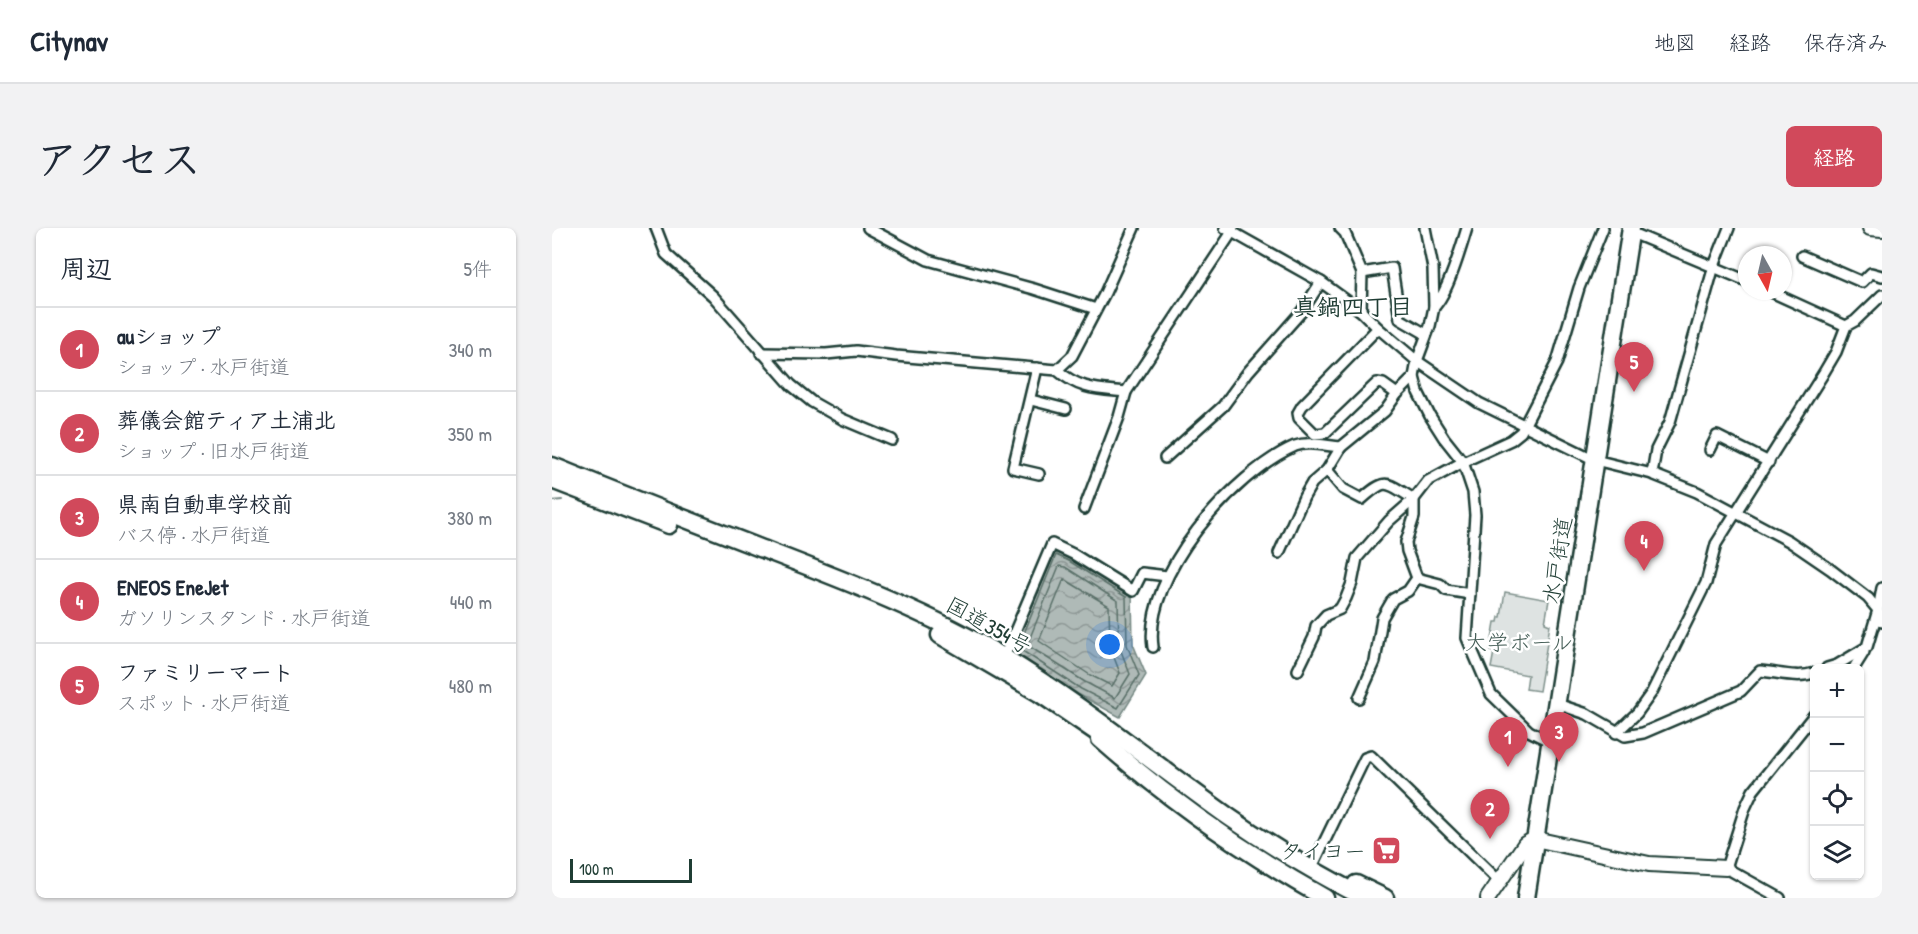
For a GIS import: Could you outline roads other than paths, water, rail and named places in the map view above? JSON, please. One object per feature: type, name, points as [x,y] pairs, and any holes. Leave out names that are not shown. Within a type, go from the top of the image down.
[{"type":"highway","name":"水戸街道","points":[[1527,890],[1630,230]]},
{"type":"highway","name":"国道354号","points":[[552,466],[851,583],[945,625],[1004,657],[1231,818],[1298,861],[1365,898]]},
{"type":"highway","name":"国道354号","points":[[552,480],[845,592],[944,637],[1081,713],[1263,851],[1343,898]]},
{"type":"highway","points":[[1081,713],[1144,742],[1219,799],[1316,861],[1385,898]]},
{"type":"highway","points":[[1081,713],[1129,763],[1259,860],[1325,898]]},
{"type":"street","points":[[656,228],[666,254],[713,296],[791,385],[812,402],[842,419],[892,440]]},
{"type":"street","points":[[868,228],[928,260],[1034,289],[1096,309]]},
{"type":"street","points":[[1057,370],[1072,356],[1134,228]]},
{"type":"street","points":[[1340,228],[1345,233],[1362,273],[1361,311]]},
{"type":"street","points":[[1425,228],[1433,268],[1434,307],[1414,377],[1418,393],[1430,416],[1463,462],[1473,492],[1475,515],[1467,638],[1488,688],[1529,731],[1551,742]]},
{"type":"street","points":[[1434,307],[1442,298],[1447,287],[1467,228]]},
{"type":"street","points":[[1298,670],[1314,637],[1316,626],[1326,615],[1340,609],[1352,583],[1358,558],[1389,521],[1414,499],[1428,481],[1511,440],[1521,432],[1557,362],[1580,288],[1603,228]]},
{"type":"street","points":[[1652,474],[1656,450],[1670,422],[1714,266],[1729,228]]},
{"type":"street","points":[[1870,228],[1882,229]]},
{"type":"street","points":[[1084,509],[1119,417],[1126,392],[1230,229],[1321,282],[1361,311],[1417,361],[1479,403],[1595,460],[1652,474],[1697,492],[1789,541],[1868,598],[1878,610],[1882,622]]},
{"type":"street","points":[[1630,230],[1738,277]]},
{"type":"street","points":[[1802,256],[1862,282],[1871,273],[1882,276]]},
{"type":"street","points":[[1362,273],[1392,268],[1401,319],[1426,334]]},
{"type":"street","points":[[1165,458],[1223,406],[1248,372],[1302,311],[1321,282]]},
{"type":"street","points":[[1616,733],[1637,713],[1657,682],[1706,583],[1716,544],[1836,352],[1846,326],[1855,321],[1882,295]]},
{"type":"street","points":[[1789,300],[1846,326]]},
{"type":"street","points":[[1378,328],[1302,406],[1298,412],[1299,418],[1315,434],[1325,433],[1377,383],[1383,384],[1397,394]]},
{"type":"street","points":[[761,353],[826,354],[856,351],[1057,370],[1070,382],[1088,388],[1126,392]]},
{"type":"street","points":[[1037,368],[1013,468],[1039,474]]},
{"type":"street","points":[[1279,553],[1312,483],[1328,470],[1341,447],[1385,411],[1397,394],[1414,377]]},
{"type":"street","points":[[1030,400],[1066,409]]},
{"type":"street","points":[[1710,450],[1717,436],[1769,462]]},
{"type":"street","points":[[1153,646],[1151,631],[1167,576],[1177,558],[1216,508],[1256,469],[1296,446],[1307,443],[1341,447]]},
{"type":"street","points":[[1328,470],[1344,489],[1362,499],[1378,485],[1388,484],[1414,499]]},
{"type":"street","points":[[1414,499],[1414,517],[1406,542],[1417,578]]},
{"type":"street","points":[[1004,657],[1052,544],[1073,554],[1133,591],[1142,573],[1167,576]]},
{"type":"street","points":[[1417,578],[1440,584],[1446,590],[1470,594]]},
{"type":"street","points":[[1359,698],[1375,662],[1382,618],[1394,599],[1408,591],[1417,578]]},
{"type":"street","points":[[1857,664],[1867,647],[1882,588]]},
{"type":"street","points":[[1840,664],[1867,647]]},
{"type":"street","points":[[1557,704],[1587,714],[1616,733],[1625,736],[1643,733],[1741,691],[1760,671],[1810,674]]},
{"type":"street","points":[[1726,868],[1745,808],[1753,791],[1813,718]]},
{"type":"street","points":[[1316,861],[1365,758],[1371,756],[1499,881]]},
{"type":"street","points":[[1488,898],[1525,844],[1535,839],[1649,864],[1726,868],[1780,898]]},
{"type":"street","points":[[1509,867],[1522,871],[1527,890]]},
{"type":"water","points":[[1053,545],[1132,593],[1133,644],[1146,675],[1120,717],[1009,651]]},
{"type":"waterway","points":[[552,501],[562,500]]},
{"type":"place","name":"ファミリーマート","points":[[1634,392]]},
{"type":"place","name":"ENEOS EneJet","points":[[1644,571]]},
{"type":"place","name":"県南自動車学校前","points":[[1559,762]]},
{"type":"place","name":"auショップ","points":[[1508,767]]},
{"type":"place","name":"葬儀会館ティア土浦北","points":[[1490,839]]},
{"type":"place","name":"タイヨー","points":[[1387,851]]},
{"type":"district","name":"真鍋四丁目","points":[[1353,306]]},
{"type":"park label","name":"大学ボール","points":[[1519,642]]}]
